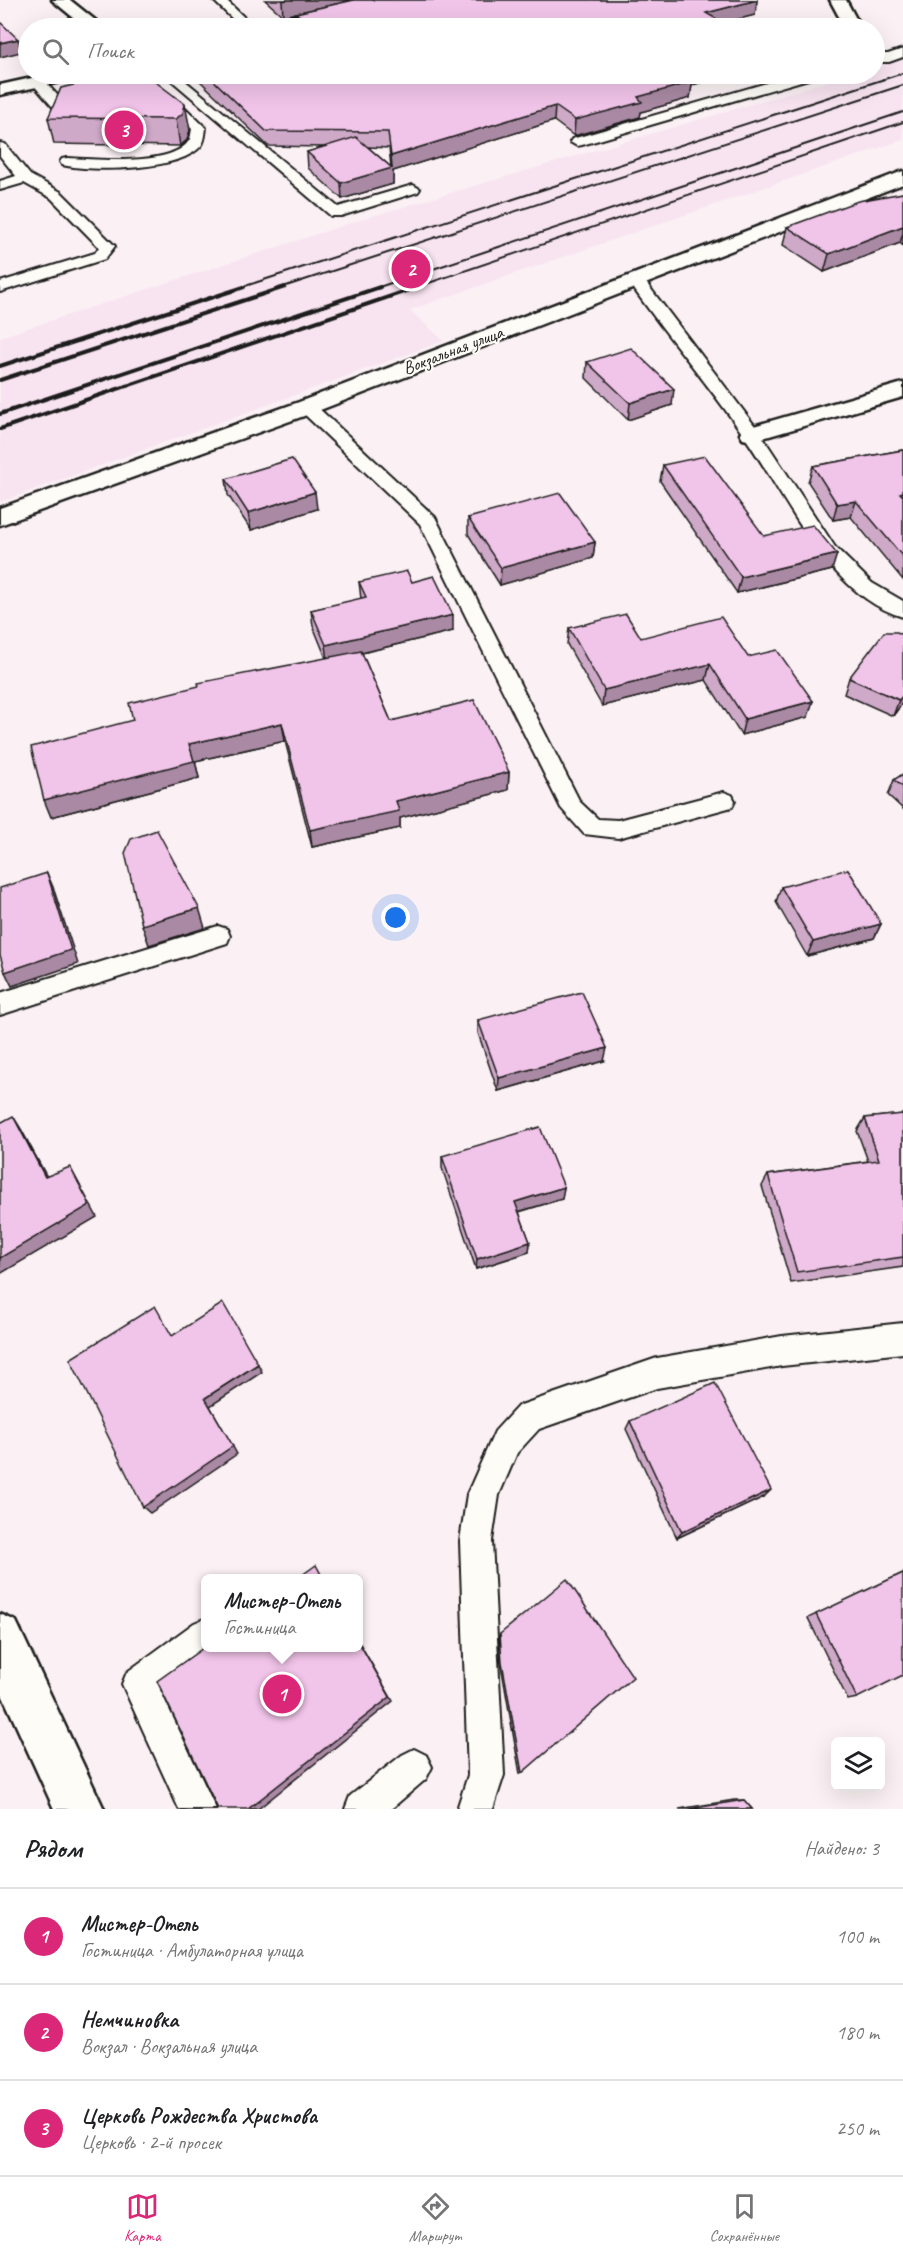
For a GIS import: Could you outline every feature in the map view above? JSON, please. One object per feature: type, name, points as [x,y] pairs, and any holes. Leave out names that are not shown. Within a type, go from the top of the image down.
[{"type":"street","points":[[60,0],[83,18]]},
{"type":"street","points":[[308,18],[386,0]]},
{"type":"street","points":[[838,0],[848,18]]},
{"type":"street","points":[[0,90],[28,84]]},
{"type":"street","name":"Вокзальная улица","points":[[0,517],[307,407],[903,177]]},
{"type":"street","points":[[752,434],[903,390]]},
{"type":"street","points":[[0,1637],[78,1809]]},
{"type":"lane","points":[[219,0],[238,18]]},
{"type":"lane","points":[[885,58],[903,54]]},
{"type":"lane","points":[[40,84],[62,109],[103,99]]},
{"type":"lane","points":[[182,84],[336,213],[413,189]]},
{"type":"lane","points":[[577,142],[776,84]]},
{"type":"lane","points":[[67,162],[138,163],[182,154],[192,148],[200,134],[195,122],[169,100],[147,99]]},
{"type":"lane","points":[[0,147],[25,178],[56,195],[107,246],[100,256],[0,286]]},
{"type":"lane","points":[[0,186],[25,178]]},
{"type":"lane","points":[[634,279],[752,434],[828,552],[864,588],[903,610]]},
{"type":"lane","points":[[307,407],[428,521],[572,808],[592,828],[618,829],[724,801]]},
{"type":"lane","points":[[0,1004],[218,936]]},
{"type":"lane","points":[[475,1809],[486,1775],[476,1541],[483,1494],[506,1442],[529,1417],[657,1373],[783,1351],[903,1338]]},
{"type":"lane","points":[[198,1809],[139,1684],[201,1639]]},
{"type":"lane","points":[[363,1809],[414,1767]]},
{"type":"shaded area","points":[[903,59],[903,140],[410,310],[444,341],[0,502],[0,337],[372,216],[819,84],[885,84],[885,64]]},
{"type":"building","points":[[354,0],[757,0],[706,13],[715,18],[302,18],[296,13]]},
{"type":"building","points":[[0,22],[18,39],[0,43]]},
{"type":"building","points":[[77,84],[158,84],[185,104],[183,113],[176,119],[48,118],[61,88]]},
{"type":"building","points":[[217,84],[686,84],[638,97],[642,102],[575,120],[555,106],[391,156],[388,132],[266,131]]},
{"type":"building","points":[[356,137],[392,168],[341,183],[307,152]]},
{"type":"building","points":[[903,193],[903,226],[829,254],[787,227],[858,201]]},
{"type":"building","points":[[631,348],[674,389],[630,403],[587,362]]},
{"type":"building","points":[[903,450],[903,492],[900,493],[903,496],[903,557],[856,501],[837,504],[813,466]]},
{"type":"building","points":[[705,456],[764,536],[813,525],[837,554],[741,577],[663,465]]},
{"type":"building","points":[[292,459],[315,492],[248,513],[226,479]]},
{"type":"building","points":[[560,493],[595,542],[501,568],[468,518]]},
{"type":"building","points":[[407,571],[412,582],[434,576],[453,615],[326,645],[311,610],[366,597],[359,582]]},
{"type":"building","points":[[626,614],[641,638],[721,617],[748,657],[777,650],[813,701],[745,719],[710,664],[604,690],[569,628]]},
{"type":"building","points":[[884,632],[897,632],[903,635],[903,695],[899,700],[849,678]]},
{"type":"building","points":[[361,651],[391,721],[474,700],[509,772],[396,801],[399,811],[310,830],[282,723],[189,744],[194,761],[44,800],[31,747],[133,720],[129,703],[199,686],[198,683]]},
{"type":"building","points":[[903,774],[903,787],[894,780]]},
{"type":"building","points":[[157,830],[199,908],[142,925],[125,853],[131,839]]},
{"type":"building","points":[[848,869],[881,924],[813,942],[781,887]]},
{"type":"building","points":[[47,873],[71,950],[5,972],[0,955],[0,888]]},
{"type":"building","points":[[582,992],[607,1048],[499,1078],[478,1020]]},
{"type":"building","points":[[903,1114],[903,1257],[797,1272],[768,1175],[879,1160],[865,1118]]},
{"type":"building","points":[[13,1116],[45,1177],[70,1167],[90,1205],[0,1258],[0,1123]]},
{"type":"building","points":[[540,1127],[564,1187],[515,1202],[530,1242],[477,1259],[442,1156]]},
{"type":"building","points":[[223,1303],[258,1364],[205,1398],[233,1446],[143,1507],[70,1359],[155,1306],[172,1336]]},
{"type":"building","points":[[715,1383],[771,1490],[682,1532],[630,1421]]},
{"type":"building","points":[[316,1565],[321,1574],[304,1574]]},
{"type":"building","points":[[903,1573],[903,1675],[857,1698],[816,1614]]},
{"type":"building","points":[[567,1579],[633,1677],[522,1773],[502,1662],[500,1634]]},
{"type":"building","points":[[201,1650],[201,1652],[363,1652],[363,1650],[390,1697],[248,1809],[218,1809],[157,1681]]},
{"type":"building","points":[[744,1800],[752,1809],[689,1809]]},
{"type":"railway","points":[[885,79],[903,73]]},
{"type":"railway","points":[[239,288],[869,84]]},
{"type":"railway","points":[[280,288],[903,85]]},
{"type":"railway","points":[[376,288],[903,112]]},
{"type":"railway","points":[[414,288],[903,122]]},
{"type":"railway","points":[[0,366],[244,287]]},
{"type":"railway","points":[[0,380],[285,287]]},
{"type":"railway","points":[[0,414],[380,287]]},
{"type":"railway","points":[[0,429],[418,287]]},
{"type":"place","name":"Церковь Рождества Христова","points":[[124,130]]},
{"type":"place","name":"Немчиновка","points":[[411,269]]},
{"type":"place","name":"Мистер-Отель","points":[[282,1694]]}]
